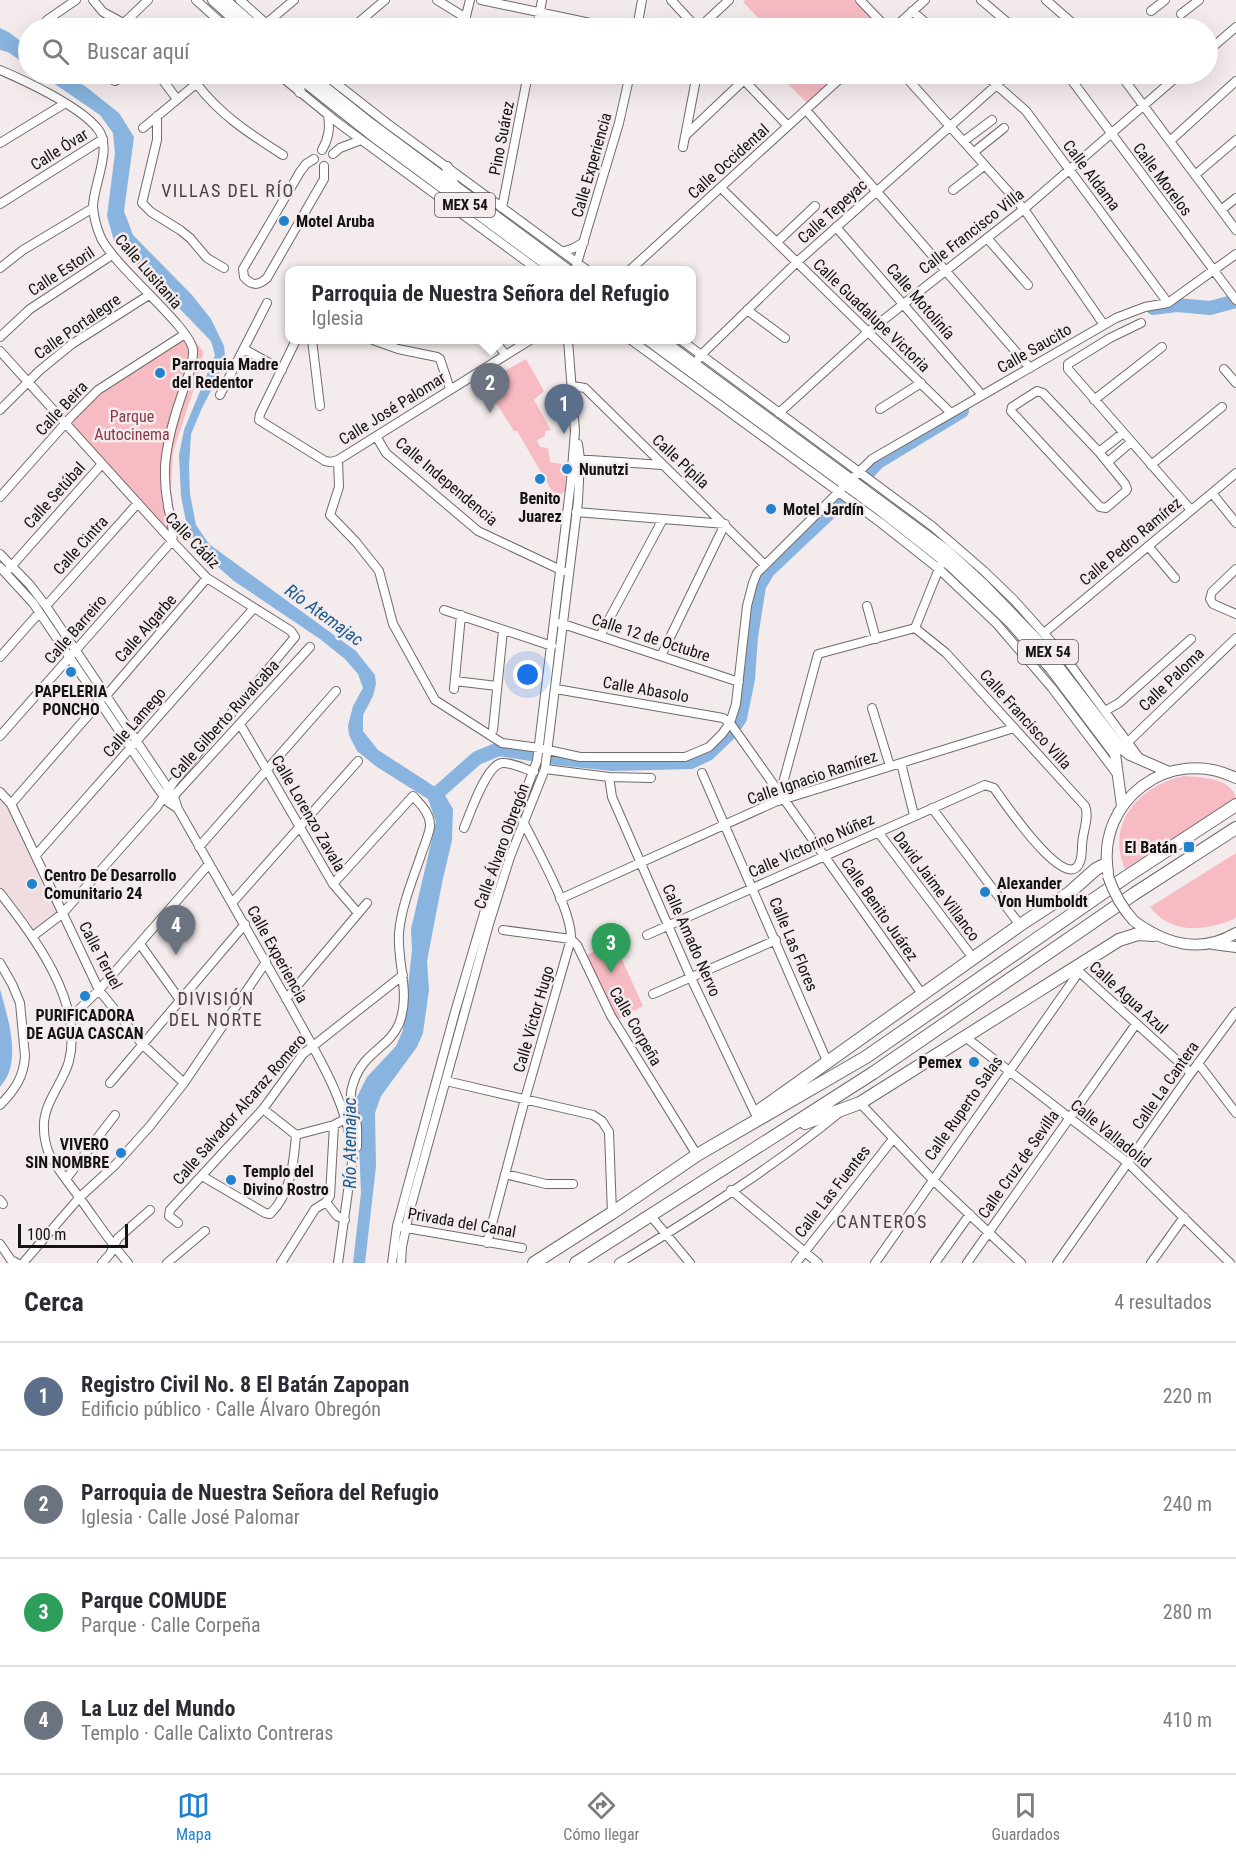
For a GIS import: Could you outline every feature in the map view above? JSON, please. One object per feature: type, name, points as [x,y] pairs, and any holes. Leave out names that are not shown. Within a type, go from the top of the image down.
[{"type":"highway","points":[[534,1263],[697,1155],[866,1057],[1126,877],[1236,805]]},
{"type":"highway","points":[[576,1263],[873,1073],[1134,894],[1236,828]]},
{"type":"highway","points":[[724,1139],[755,1113],[827,1061],[1069,893],[1096,869],[1107,870]]},
{"type":"highway","points":[[771,1139],[860,1102],[964,1036],[1076,970],[1119,940],[1138,934],[1154,935]]},
{"type":"main road","points":[[213,0],[233,18]]},
{"type":"main road","points":[[225,0],[251,18]]},
{"type":"main road","points":[[298,84],[300,92]]},
{"type":"main road","name":"MEX 54","points":[[307,84],[376,139],[549,266]]},
{"type":"main road","name":"MEX 54","points":[[320,84],[353,111],[563,266]]},
{"type":"main road","points":[[447,167],[454,186]]},
{"type":"main road","name":"MEX 54","points":[[656,344],[692,367],[849,482],[883,496],[945,555],[1011,622],[1051,669],[1115,754],[1122,806]]},
{"type":"main road","name":"MEX 54","points":[[667,344],[692,367]]},
{"type":"main road","name":"MEX 54","points":[[849,482],[859,501],[945,555],[983,584],[1041,644],[1122,749],[1169,772]]},
{"type":"main road","points":[[1235,777],[1208,769],[1195,768],[1169,772],[1145,783],[1122,806],[1109,834],[1107,870],[1113,892],[1121,907],[1134,921],[1154,935],[1172,942],[1191,945],[1209,943],[1236,946]]},
{"type":"main road","points":[[1209,943],[1236,933]]},
{"type":"street","points":[[50,18],[76,0]]},
{"type":"street","points":[[93,0],[103,12],[116,18]]},
{"type":"street","points":[[128,18],[148,0]]},
{"type":"street","points":[[196,0],[216,18]]},
{"type":"street","points":[[240,0],[256,18]]},
{"type":"street","points":[[274,18],[294,0]]},
{"type":"street","points":[[364,18],[385,0]]},
{"type":"street","points":[[437,0],[466,18],[470,0]]},
{"type":"street","points":[[481,0],[565,18]]},
{"type":"street","points":[[539,18],[543,0]]},
{"type":"street","points":[[639,18],[642,0]]},
{"type":"street","points":[[671,0],[688,18]]},
{"type":"street","points":[[709,18],[729,0]]},
{"type":"street","points":[[860,0],[877,18]]},
{"type":"street","points":[[905,18],[925,0]]},
{"type":"street","points":[[981,0],[1002,18]]},
{"type":"street","points":[[1046,0],[1067,18]]},
{"type":"street","points":[[1151,11],[1165,0]]},
{"type":"street","points":[[1181,14],[1199,0]]},
{"type":"street","points":[[912,11],[920,18]]},
{"type":"street","points":[[1218,42],[1236,27]]},
{"type":"street","points":[[1,72],[18,79]]},
{"type":"street","points":[[1170,141],[1236,81]]},
{"type":"street","points":[[32,84],[92,123],[98,128],[103,139]]},
{"type":"street","points":[[166,84],[177,99]]},
{"type":"street","points":[[142,128],[195,84]]},
{"type":"street","points":[[197,84],[224,114],[283,155]]},
{"type":"street","points":[[290,84],[361,140],[533,266]]},
{"type":"street","points":[[337,84],[562,252],[576,266]]},
{"type":"street","name":"Pino Suárez","points":[[502,208],[526,84]]},
{"type":"street","name":"Calle Experiencia","points":[[577,266],[619,123],[628,84]]},
{"type":"street","points":[[683,147],[695,84]]},
{"type":"street","points":[[687,134],[734,84]]},
{"type":"street","points":[[748,84],[788,126]]},
{"type":"street","name":"Calle Occidental","points":[[634,266],[834,84]]},
{"type":"street","points":[[912,84],[1024,209],[1104,325]]},
{"type":"street","name":"Calle Morelos","points":[[1074,84],[1235,298]]},
{"type":"street","points":[[1127,84],[1236,230]]},
{"type":"street","name":"Calle Francisco Villa","points":[[779,412],[868,332],[1024,209],[1168,84]]},
{"type":"street","name":"Calle Tepeyac","points":[[692,367],[797,262],[997,85]]},
{"type":"street","name":"Calle Aldama","points":[[997,85],[1026,111],[1168,303]]},
{"type":"street","points":[[0,142],[64,104]]},
{"type":"street","points":[[806,110],[1030,368]]},
{"type":"street","points":[[322,150],[328,141],[330,129],[328,115]]},
{"type":"street","points":[[157,116],[158,140],[142,203],[145,208],[190,238],[207,258],[224,268]]},
{"type":"street","points":[[964,141],[993,120]]},
{"type":"street","points":[[974,152],[1004,128]]},
{"type":"street","name":"Calle Óvar","points":[[0,204],[103,139]]},
{"type":"street","name":"Calle Lusitania","points":[[103,139],[103,156],[93,208],[98,230],[112,255],[185,334]]},
{"type":"street","points":[[333,154],[340,148],[361,140]]},
{"type":"street","points":[[1195,175],[1236,140]]},
{"type":"street","points":[[314,159],[300,172],[243,269],[244,277],[248,282],[260,284],[267,278],[324,179],[324,166]]},
{"type":"street","points":[[953,190],[985,165]]},
{"type":"street","name":"Calle Guadalupe Victoria","points":[[721,188],[951,413]]},
{"type":"street","points":[[1221,210],[1236,198]]},
{"type":"street","points":[[777,243],[815,206]]},
{"type":"street","points":[[0,268],[23,250],[93,208]]},
{"type":"street","name":"Calle Motolinía","points":[[836,227],[982,395]]},
{"type":"street","points":[[987,238],[1028,285]]},
{"type":"street","points":[[562,252],[584,242]]},
{"type":"street","name":"Calle Saucito","points":[[730,723],[739,682],[750,594],[757,573],[872,459],[1104,325],[1133,311],[1168,303],[1236,254]]},
{"type":"street","name":"Calle Estoril","points":[[0,336],[30,309],[112,255]]},
{"type":"street","name":"Calle Portalegre","points":[[0,410],[72,344],[149,295]]},
{"type":"street","points":[[220,395],[267,303]]},
{"type":"street","points":[[747,310],[785,338]]},
{"type":"street","points":[[1141,322],[1110,338],[1067,367],[1191,510]]},
{"type":"street","points":[[172,542],[173,532],[167,503],[166,457],[169,436],[192,358],[193,350],[185,334]]},
{"type":"street","name":"Calle Beira","points":[[0,497],[65,423],[98,390],[185,334]]},
{"type":"street","points":[[294,344],[259,420],[334,461],[339,487],[330,515],[379,571],[393,624],[435,700],[502,743],[580,757],[685,757],[709,747],[730,723]]},
{"type":"street","points":[[313,344],[320,406]]},
{"type":"street","points":[[386,344],[440,359],[450,389]]},
{"type":"street","points":[[498,344],[505,354]]},
{"type":"street","name":"Calle José Palomar","points":[[334,461],[522,344]]},
{"type":"street","name":"Calle Álvaro Obregón","points":[[565,572],[576,512],[577,459],[569,344]]},
{"type":"street","points":[[642,344],[779,412],[849,482]]},
{"type":"street","points":[[683,344],[692,367]]},
{"type":"street","points":[[1094,400],[1162,347]]},
{"type":"street","points":[[244,349],[282,370]]},
{"type":"street","name":"Calle Cádiz","points":[[0,351],[207,578],[291,631],[295,637],[168,796]]},
{"type":"street","points":[[1224,369],[1236,383]]},
{"type":"street","points":[[880,409],[921,383]]},
{"type":"street","name":"Calle Pípila","points":[[573,386],[585,388],[765,565]]},
{"type":"street","points":[[1037,392],[1043,393],[1108,462],[1127,489],[1103,509],[1014,415],[1011,411],[1012,407],[1037,392]]},
{"type":"street","points":[[1151,465],[1222,407]]},
{"type":"street","points":[[1100,452],[1123,433]]},
{"type":"street","name":"Calle Independencia","points":[[376,436],[386,453],[478,531],[565,572]]},
{"type":"street","points":[[1108,462],[1131,442]]},
{"type":"street","points":[[577,459],[662,465]]},
{"type":"street","name":"Calle Álvaro Obregón","points":[[401,1263],[401,1227],[446,1081],[489,924],[510,857],[524,822],[544,750],[556,689],[559,622],[577,459]]},
{"type":"street","name":"Calle Setúbal","points":[[6,568],[102,464]]},
{"type":"street","name":"Calle Pedro Ramírez","points":[[1044,633],[1236,474]]},
{"type":"street","points":[[1212,493],[1236,523]]},
{"type":"street","name":"Calle Cintra","points":[[0,657],[138,503]]},
{"type":"street","points":[[576,512],[725,524],[661,656]]},
{"type":"street","points":[[600,636],[663,519]]},
{"type":"street","name":"Calle Barreiro","points":[[0,736],[172,542]]},
{"type":"street","points":[[1148,546],[1175,578]]},
{"type":"street","name":"Calle Experiencia","points":[[0,554],[6,568],[42,609],[133,746],[178,808],[312,1046],[345,1119]]},
{"type":"street","points":[[782,797],[818,654],[915,628],[945,555],[984,571],[1044,633],[1140,759]]},
{"type":"street","points":[[1236,569],[1212,592],[1210,599],[1213,604],[1236,614]]},
{"type":"street","name":"Calle Algarbe","points":[[11,804],[207,578]]},
{"type":"street","points":[[867,606],[876,639]]},
{"type":"street","name":"Calle Lamego","points":[[36,855],[254,608]]},
{"type":"street","points":[[444,610],[552,646]]},
{"type":"street","points":[[461,615],[454,685],[497,686]]},
{"type":"street","name":"Calle Álvaro Obregón","points":[[544,750],[552,646],[559,622]]},
{"type":"street","name":"Calle 12 de Octubre","points":[[559,622],[739,682]]},
{"type":"street","name":"Calle Francisco Villa","points":[[915,628],[946,653],[1086,808],[1081,861],[1076,868],[1066,869]]},
{"type":"street","points":[[493,730],[503,630]]},
{"type":"street","name":"Calle Paloma","points":[[1127,742],[1236,638]]},
{"type":"street","points":[[1105,711],[1119,703],[1191,639]]},
{"type":"street","name":"Calle Gilberto Ruvalcaba","points":[[33,936],[62,914],[157,807],[240,724],[310,647]]},
{"type":"street","name":"Calle Abasolo","points":[[556,689],[723,718],[730,723]]},
{"type":"street","points":[[199,847],[336,691]]},
{"type":"street","points":[[872,708],[890,766]]},
{"type":"street","name":"Calle Benito Juárez","points":[[730,723],[922,994]]},
{"type":"street","name":"Calle Lorenzo Zavala","points":[[240,724],[333,884],[358,913]]},
{"type":"street","name":"Calle Ignacio Ramírez","points":[[560,898],[782,797],[1014,728]]},
{"type":"street","points":[[232,903],[358,761]]},
{"type":"street","points":[[465,828],[475,800],[488,775],[495,766],[506,763],[609,777],[651,778]]},
{"type":"street","points":[[901,763],[914,815]]},
{"type":"street","name":"Calle Álvaro Obregón","points":[[392,1263],[455,1012],[501,856],[518,810],[540,767]]},
{"type":"street","name":"Calle Las Flores","points":[[702,773],[827,1061]]},
{"type":"street","name":"Calle Amado Nervo","points":[[609,777],[612,798],[691,978],[755,1113]]},
{"type":"street","name":"Calle Victorino Núñez","points":[[647,935],[981,786],[988,785],[994,788],[1041,850],[1066,869]]},
{"type":"street","name":"Calle Teruel","points":[[0,792],[11,804],[99,990],[142,1044],[184,1083]]},
{"type":"street","points":[[333,884],[413,796],[426,813],[430,827],[399,933],[405,999],[399,1024],[385,1043],[358,1069],[352,1086],[351,1107],[356,1120],[357,1133],[357,1148],[353,1155]]},
{"type":"street","points":[[932,808],[1020,925]]},
{"type":"street","name":"Calle Víctor Hugo","points":[[487,1243],[572,930],[560,898],[518,810]]},
{"type":"street","name":"David Jaime Villanco","points":[[878,832],[973,958]]},
{"type":"street","points":[[69,1019],[99,990],[209,864]]},
{"type":"street","points":[[0,893],[33,936],[63,994],[69,1019],[71,1042],[69,1060],[49,1105],[43,1128],[48,1151],[79,1198],[128,1263]]},
{"type":"street","points":[[286,999],[367,903]]},
{"type":"street","points":[[110,1083],[245,924]]},
{"type":"street","points":[[503,930],[571,939]]},
{"type":"street","name":"Calle Corpeña","points":[[571,939],[583,955],[598,992],[611,1016],[697,1155]]},
{"type":"street","points":[[654,994],[776,940]]},
{"type":"street","points":[[140,944],[180,1000]]},
{"type":"street","points":[[23,1263],[79,1198],[136,1142],[184,1083],[266,962]]},
{"type":"street","points":[[0,963],[20,1003],[25,1056],[19,1082],[0,1106]]},
{"type":"street","name":"Calle Agua Azul","points":[[1076,970],[1191,1073]]},
{"type":"street","name":"Calle Ruperto Salas","points":[[875,1263],[1076,970]]},
{"type":"street","name":"Calle Salvador Alcaraz Romero","points":[[178,1223],[169,1216],[169,1211],[263,1109],[292,1066],[312,1046],[403,975]]},
{"type":"street","name":"Calle La Cantera","points":[[1057,1263],[1236,1012]]},
{"type":"street","name":"Calle Cruz de Sevilla","points":[[967,1263],[1136,1023]]},
{"type":"street","name":"Calle Valladolid","points":[[964,1036],[1128,1163],[1230,1263]]},
{"type":"street","points":[[1198,1063],[1236,1113]]},
{"type":"street","points":[[446,1081],[593,1115],[602,1121],[609,1132],[612,1213]]},
{"type":"street","points":[[860,1102],[932,1179],[1021,1263]]},
{"type":"street","points":[[263,1109],[296,1135]]},
{"type":"street","points":[[618,1263],[731,1190],[842,1111]]},
{"type":"street","points":[[66,1179],[115,1115]]},
{"type":"street","points":[[296,1135],[334,1125],[345,1119],[353,1155],[338,1263]]},
{"type":"street","points":[[281,1263],[315,1209],[326,1202],[331,1189],[334,1125]]},
{"type":"street","points":[[201,1176],[270,1214],[279,1204],[285,1191],[292,1166],[296,1135]]},
{"type":"street","name":"Calle Las Fuentes","points":[[796,1263],[893,1139]]},
{"type":"street","points":[[505,1174],[546,1184],[573,1184]]},
{"type":"street","points":[[731,1190],[818,1263]]},
{"type":"street","points":[[326,1202],[337,1216],[345,1220]]},
{"type":"street","points":[[102,1263],[118,1238],[150,1210]]},
{"type":"street","points":[[935,1263],[970,1214]]},
{"type":"street","points":[[650,1215],[690,1263]]},
{"type":"street","points":[[1151,1263],[1184,1217]]},
{"type":"street","name":"Privada del Canal","points":[[401,1227],[522,1248]]},
{"type":"street","points":[[167,1263],[205,1231]]},
{"type":"street","points":[[0,1244],[11,1260],[17,1263]]},
{"type":"shaded area","points":[[0,794],[10,806],[62,914],[34,935],[0,888]]},
{"type":"green space","points":[[745,0],[854,0],[871,18],[758,18],[743,2]]},
{"type":"green space","points":[[788,84],[829,84],[808,104]]},
{"type":"green space","name":"Parque Autocinema","points":[[187,331],[203,351],[201,367],[173,452],[171,489],[176,527],[172,541],[65,423],[88,400]]},
{"type":"green space","points":[[526,359],[544,391],[534,400],[551,430],[545,431],[545,436],[537,440],[540,447],[548,448],[550,462],[566,465],[567,490],[558,496],[552,491],[517,431],[514,431],[483,383]]},
{"type":"green space","points":[[1184,776],[1207,778],[1222,783],[1234,792],[1236,799],[1125,869],[1120,852],[1120,836],[1123,822],[1130,809],[1153,788]]},
{"type":"green space","points":[[1236,853],[1236,917],[1234,919],[1212,926],[1189,928],[1168,922],[1150,907]]},
{"type":"green space","points":[[614,942],[643,1006],[617,1020],[586,955]]},
{"type":"water","points":[[0,28],[18,39],[18,59],[0,50]]},
{"type":"water","points":[[55,84],[81,84],[119,113],[134,137],[124,211],[133,235],[192,295],[211,319],[224,346],[225,356],[222,369],[191,434],[190,494],[196,525],[209,544],[356,651],[375,675],[376,684],[373,696],[363,715],[363,731],[378,750],[443,792],[453,809],[452,840],[427,961],[429,990],[423,1033],[417,1047],[381,1096],[375,1113],[376,1166],[365,1263],[353,1263],[361,1193],[357,1097],[367,1077],[396,1046],[403,1030],[412,951],[411,929],[436,822],[428,799],[377,767],[357,751],[349,735],[348,726],[353,706],[363,688],[358,674],[345,659],[320,639],[234,581],[201,552],[192,537],[187,526],[181,496],[179,455],[184,430],[215,355],[211,341],[114,241],[107,216],[115,153],[113,133],[100,115]]},
{"type":"water","points":[[0,989],[10,1027],[12,1053],[7,1077],[0,1087]]},
{"type":"waterway","points":[[1153,308],[1177,305],[1210,308],[1236,301]]},
{"type":"waterway","points":[[434,796],[477,758],[499,749],[612,764],[691,762],[708,754],[730,733],[740,718],[748,679],[751,637],[759,586],[768,571],[841,502],[878,462],[962,411]]},
{"type":"place","name":"Motel Aruba","points":[[284,221]]},
{"type":"place","name":"Parroquia Madre del Redentor","points":[[160,373]]},
{"type":"place","name":"Parroquia de Nuestra Señora del Refugio","points":[[490,413]]},
{"type":"place","name":"Registro Civil No. 8 El Batán Zapopan","points":[[564,434]]},
{"type":"place","name":"Nunutzi","points":[[567,469]]},
{"type":"place","name":"Benito Juarez","points":[[540,479]]},
{"type":"place","name":"Motel Jardín","points":[[771,509]]},
{"type":"place","name":"PAPELERIA PONCHO","points":[[71,672]]},
{"type":"place","name":"El Batán","points":[[1189,847]]},
{"type":"place","name":"Centro De Desarrollo Comunitario 24","points":[[32,884]]},
{"type":"place","name":"Alexander Von Humboldt","points":[[985,892]]},
{"type":"place","name":"La Luz del Mundo","points":[[176,955]]},
{"type":"place","name":"Parque COMUDE","points":[[611,973]]},
{"type":"place","name":"PURIFICADORA DE AGUA CASCAN","points":[[85,996]]},
{"type":"place","name":"Pemex","points":[[974,1062]]},
{"type":"place","name":"VIVERO SIN NOMBRE","points":[[121,1153]]},
{"type":"place","name":"Templo del Divino Rostro","points":[[231,1180]]},
{"type":"district","name":"VILLAS DEL RÍO","points":[[228,191]]},
{"type":"district","name":"DIVISIÓN DEL NORTE","points":[[216,1009]]},
{"type":"district","name":"CANTEROS","points":[[882,1222]]},
{"type":"water label","name":"Río Atemajac","points":[[324,615]]},
{"type":"water label","name":"Río Atemajac","points":[[350,1143]]}]
